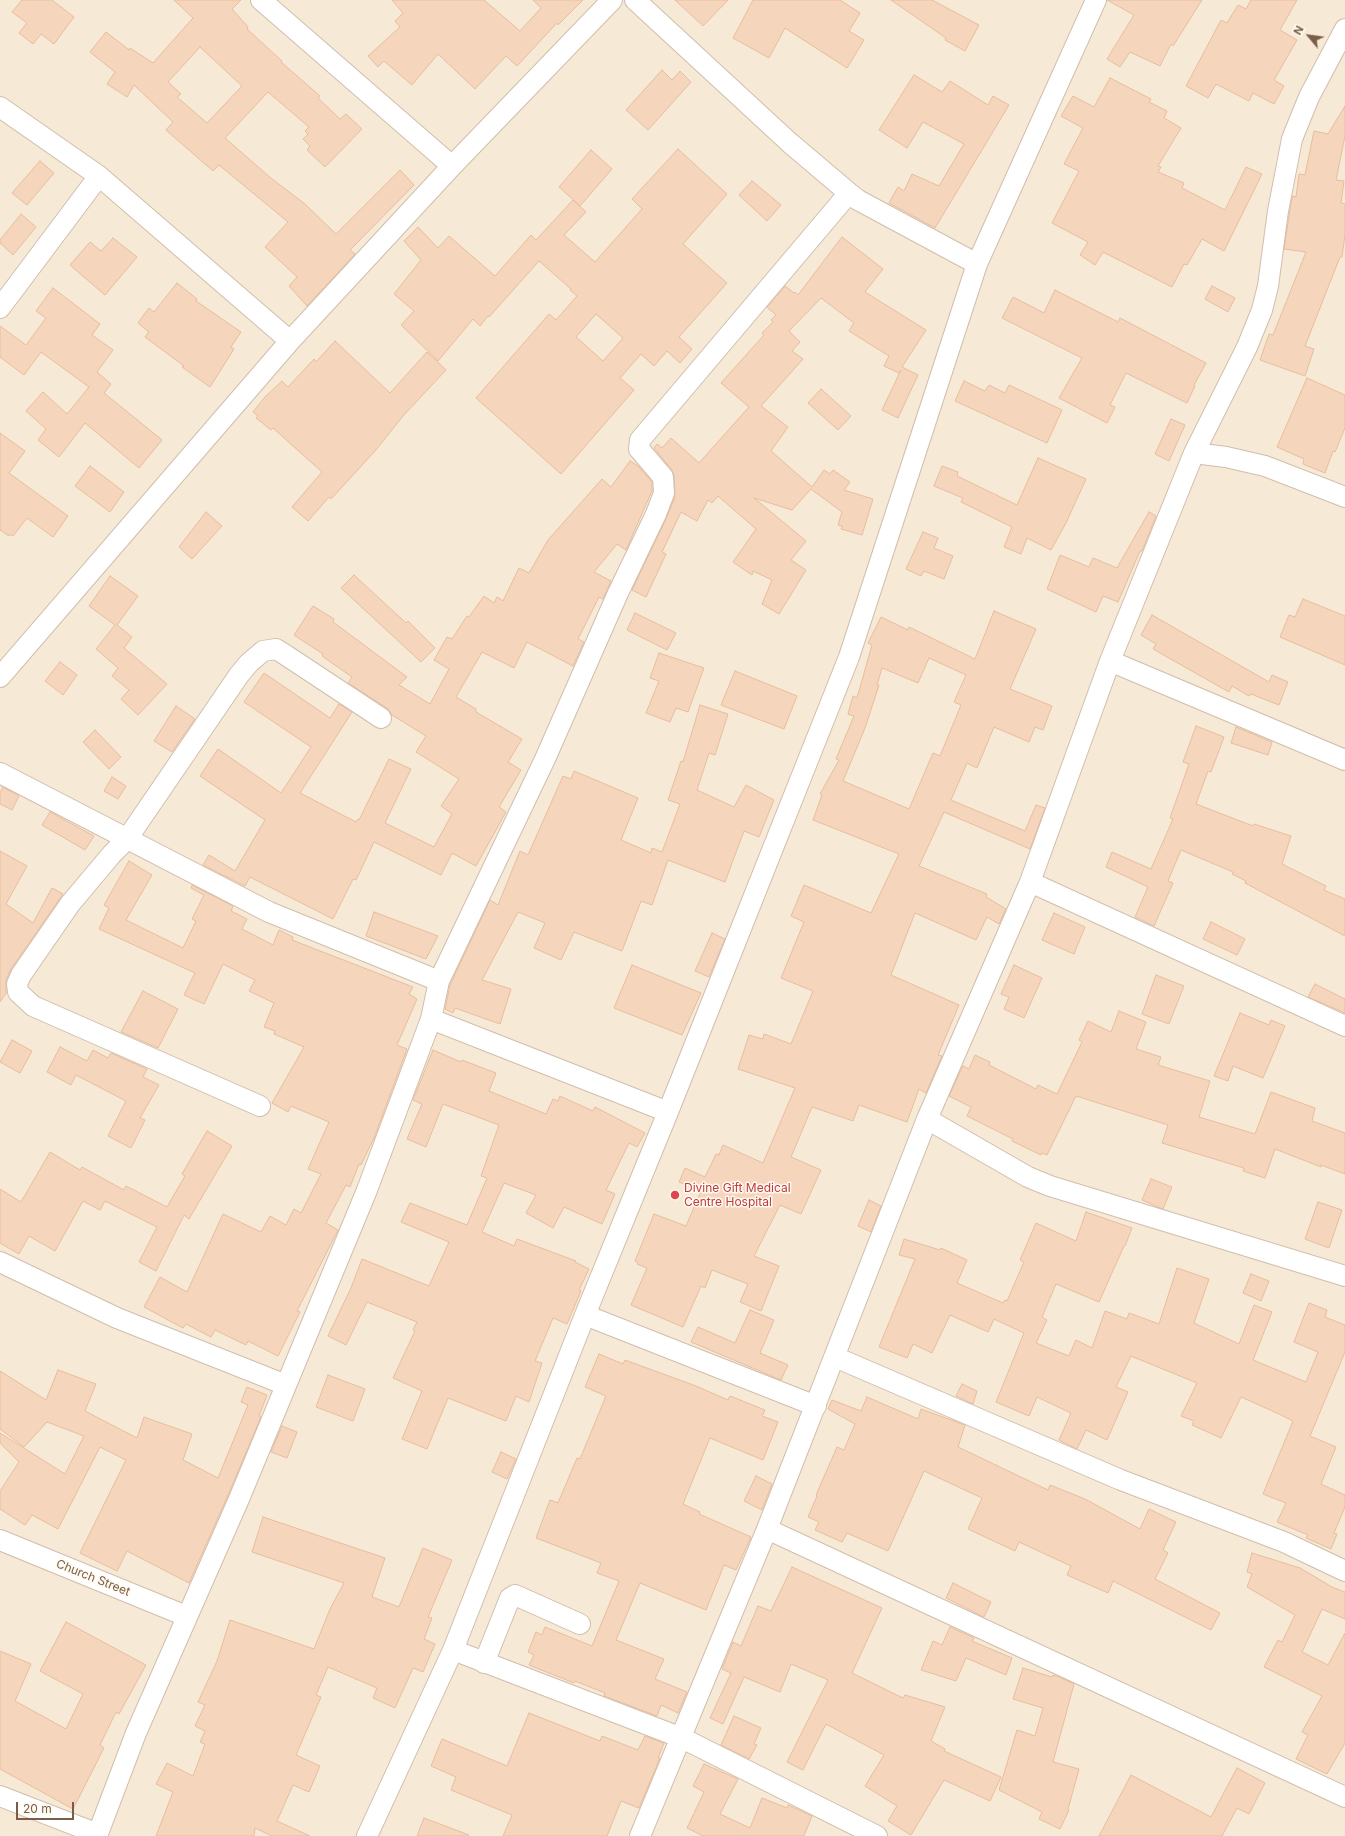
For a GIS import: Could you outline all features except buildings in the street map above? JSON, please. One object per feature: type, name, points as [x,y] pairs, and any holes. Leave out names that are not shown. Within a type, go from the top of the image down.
[{"type":"street","points":[[261,0],[452,166]]},
{"type":"street","points":[[0,677],[290,341],[452,166],[612,0]]},
{"type":"street","points":[[635,0],[795,148],[848,193],[858,200],[977,264]]},
{"type":"street","points":[[368,1836],[453,1650],[585,1315],[668,1112],[849,657],[977,264],[1096,0]]},
{"type":"street","points":[[640,1836],[682,1738],[767,1529],[928,1119],[1030,882],[1110,662],[1194,453],[1247,347],[1262,310],[1268,286],[1278,211],[1292,139],[1309,97],[1345,29]]},
{"type":"street","points":[[0,107],[99,176],[290,341]]},
{"type":"street","points":[[0,308],[99,176]]},
{"type":"street","points":[[0,1796],[97,1835],[136,1733],[186,1616],[239,1499],[367,1190],[431,1019],[439,981],[545,759],[618,593],[656,514],[664,493],[663,477],[639,449],[640,440],[848,193]]},
{"type":"street","points":[[1194,453],[1226,457],[1265,466],[1345,497]]},
{"type":"street","points":[[260,1106],[33,1006],[18,992],[17,984],[21,975],[70,904],[107,859],[127,839],[239,675],[249,663],[263,651],[276,649],[381,718]]},
{"type":"street","points":[[1110,662],[1345,760]]},
{"type":"street","points":[[0,773],[269,912],[439,981]]},
{"type":"street","points":[[1030,882],[1345,1026]]},
{"type":"street","points":[[431,1019],[668,1112]]},
{"type":"street","points":[[928,1119],[1028,1177],[1050,1186],[1345,1276]]},
{"type":"street","points":[[0,1262],[117,1318],[286,1385]]},
{"type":"street","points":[[585,1315],[816,1406]]},
{"type":"street","points":[[835,1357],[1122,1480],[1284,1542],[1345,1571]]},
{"type":"street","points":[[767,1529],[1345,1797]]},
{"type":"street","name":"Church Street","points":[[0,1540],[186,1616]]},
{"type":"street","points":[[484,1663],[510,1598],[515,1595],[580,1624]]},
{"type":"street","points":[[453,1650],[682,1738],[877,1836]]},
{"type":"shaded area","points":[[0,0],[1345,0],[1345,1836],[0,1836]]},
{"type":"place","name":"Divine Gift Medical Centre Hospital","points":[[675,1195]]}]
